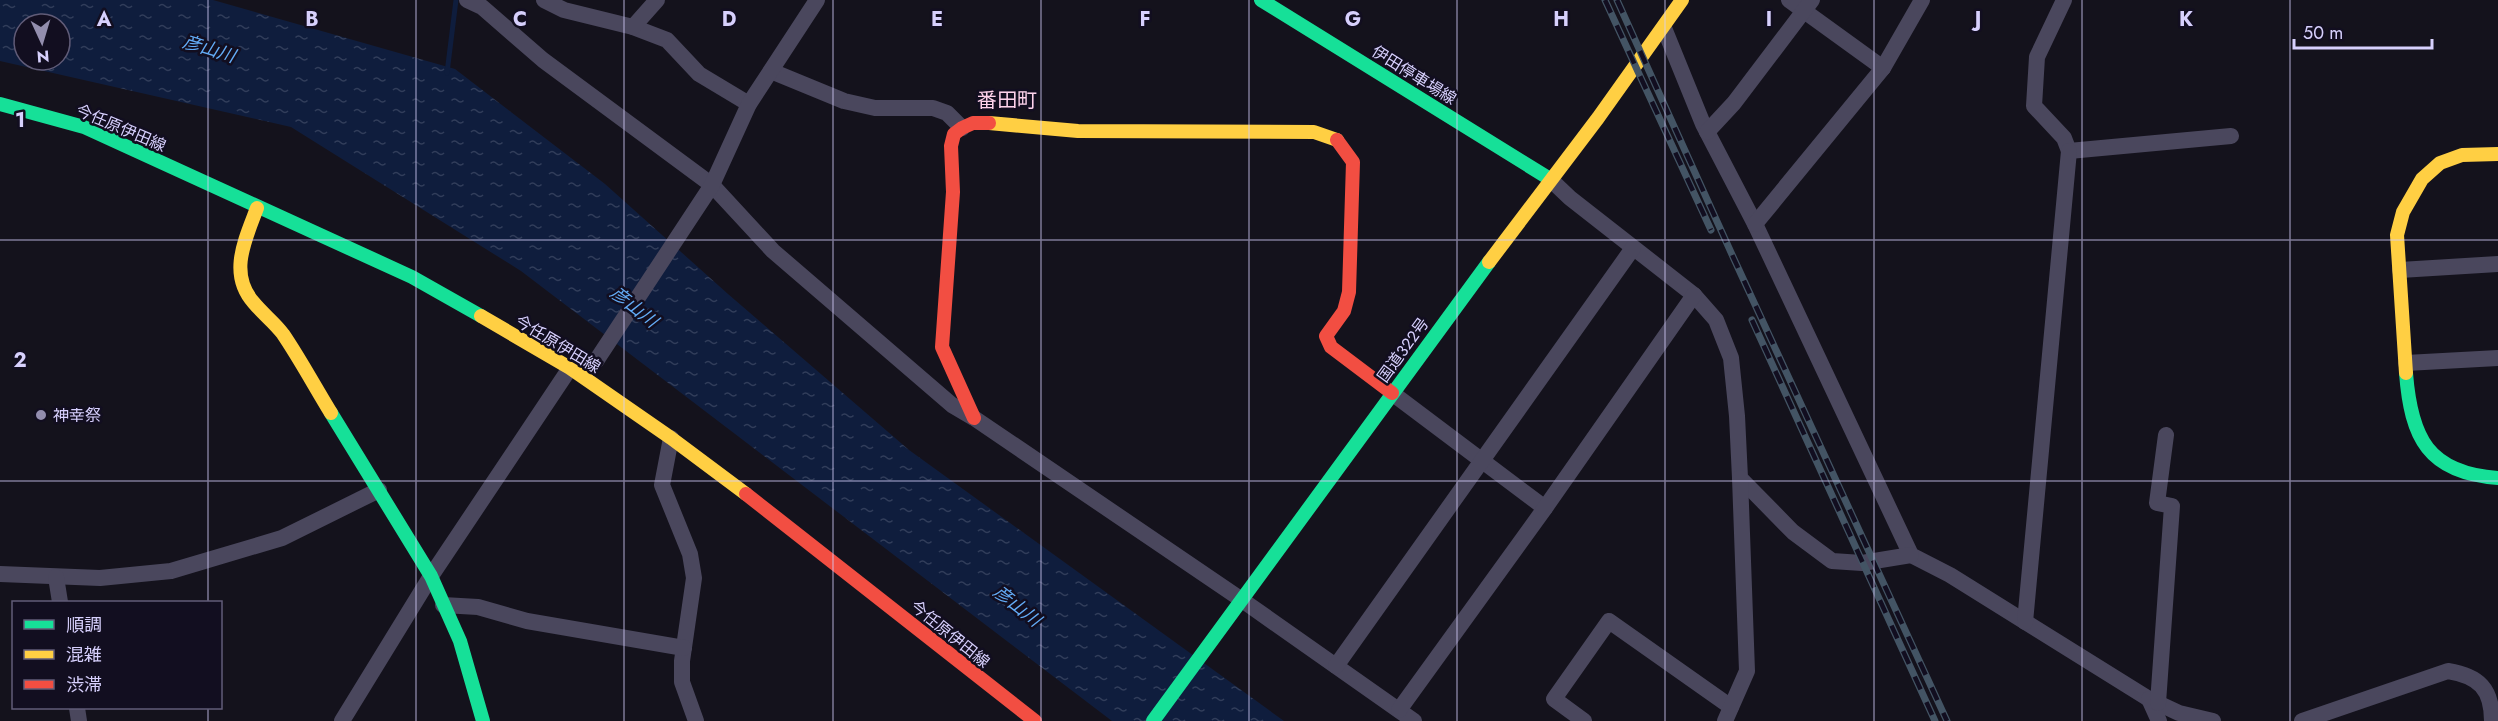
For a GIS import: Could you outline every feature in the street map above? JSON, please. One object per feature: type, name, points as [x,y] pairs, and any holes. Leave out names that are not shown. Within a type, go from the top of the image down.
[{"type":"main road","name":"伊田停車場線","points":[[1261,0],[1550,179]]},
{"type":"main road","name":"国道322号","points":[[1153,721],[1232,617],[1392,393],[1664,28],[1682,0]]},
{"type":"main road","name":"今任原伊田線","points":[[0,104],[84,127],[256,208],[412,277],[570,368],[671,438],[785,523],[1035,721]]},
{"type":"main road","points":[[974,417],[942,347],[953,192],[951,146],[954,134],[973,123],[1078,131],[1314,132],[1333,136],[1344,146],[1353,162],[1350,280],[1344,311],[1326,336],[1331,347],[1392,393]]},
{"type":"main road","points":[[2498,154],[2453,157],[2432,169],[2415,188],[2400,213],[2397,235],[2412,423],[2426,450],[2452,470],[2481,478],[2498,478]]},
{"type":"main road","points":[[256,208],[240,252],[240,284],[248,298],[281,331],[431,576],[460,641],[483,721]]},
{"type":"street","points":[[467,0],[482,7],[543,60],[709,190],[773,251],[952,405],[974,417],[1242,600],[1414,721]]},
{"type":"street","points":[[544,0],[564,10],[633,27],[667,40],[699,74],[749,104]]},
{"type":"street","points":[[633,27],[657,0]]},
{"type":"street","points":[[342,721],[431,576],[570,368],[596,361],[709,190],[749,104],[817,0]]},
{"type":"street","points":[[1789,0],[1808,5],[1883,68]]},
{"type":"street","points":[[1755,224],[1883,68],[1922,0]]},
{"type":"street","points":[[2025,622],[2069,151],[2064,138],[2034,106],[2037,57],[2064,0]]},
{"type":"street","points":[[1707,132],[1734,103],[1808,5]]},
{"type":"street","points":[[1664,28],[1707,132],[1755,224],[1911,555]]},
{"type":"street","points":[[771,71],[844,100],[875,108],[933,108],[947,113],[962,128]]},
{"type":"street","points":[[2069,151],[2231,136]]},
{"type":"street","points":[[1550,179],[1570,198],[1694,295],[1716,320],[1731,358],[1737,416],[1747,670],[1728,714],[1609,621],[1554,699],[1584,721]]},
{"type":"street","points":[[1336,666],[1633,248]]},
{"type":"street","points":[[2400,270],[2498,264]]},
{"type":"street","points":[[1399,710],[1545,508],[1694,295]]},
{"type":"street","points":[[2406,363],[2498,358]]},
{"type":"street","points":[[1392,393],[1545,508]]},
{"type":"street","points":[[2159,721],[2154,701],[2172,506],[2157,503],[2166,435]]},
{"type":"street","points":[[671,438],[662,485],[690,554],[694,578],[684,648],[682,682],[696,721]]},
{"type":"street","points":[[1740,478],[1793,532],[1832,561],[1862,563],[1911,555],[1950,575],[2154,701],[2179,712],[2213,721]]},
{"type":"street","points":[[0,574],[100,578],[171,571],[282,538],[379,490]]},
{"type":"street","points":[[56,577],[60,601]]},
{"type":"street","points":[[444,605],[478,607],[527,621],[684,648]]},
{"type":"street","points":[[2302,721],[2448,671],[2466,674],[2480,682],[2492,704],[2492,721]]},
{"type":"water","name":"彦山川","points":[[0,0],[213,0],[455,69],[605,184],[909,450],[1284,721],[1112,721],[521,271],[291,127],[48,72],[72,72],[72,12],[12,12],[12,64],[0,61]]},
{"type":"waterway","points":[[447,73],[456,0]]},
{"type":"railway","points":[[1605,0],[1711,230]]},
{"type":"railway","points":[[1617,0],[1947,721]]},
{"type":"railway","points":[[1752,320],[1935,721]]},
{"type":"traffic: fast","points":[[1261,0],[1550,179]]},
{"type":"traffic: fast","points":[[0,104],[84,127],[412,277],[481,316]]},
{"type":"traffic: fast","points":[[1153,721],[1489,262]]},
{"type":"traffic: fast","points":[[2406,373],[2413,416],[2428,448],[2439,460],[2455,469],[2474,475],[2498,478]]},
{"type":"traffic: fast","points":[[331,413],[431,576],[460,641],[483,721]]},
{"type":"traffic: slow","points":[[1489,262],[1598,118],[1682,0]]},
{"type":"traffic: slow","points":[[989,123],[1078,131],[1314,132],[1337,140]]},
{"type":"traffic: slow","points":[[2406,373],[2397,235],[2403,212],[2422,179],[2440,163],[2462,155],[2498,154]]},
{"type":"traffic: slow","points":[[257,208],[241,257],[240,269],[246,292],[283,334],[331,413]]},
{"type":"traffic: slow","points":[[481,316],[570,368],[671,438],[746,494]]},
{"type":"traffic: jam","points":[[974,418],[942,347],[953,192],[951,146],[954,134],[962,128],[973,123],[989,123]]},
{"type":"traffic: jam","points":[[1337,140],[1353,162],[1349,292],[1344,311],[1326,336],[1331,347],[1392,393]]},
{"type":"traffic: jam","points":[[746,494],[1035,721]]},
{"type":"place","name":"神幸祭","points":[[41,415]]},
{"type":"district","name":"番田町","points":[[1007,100]]}]
